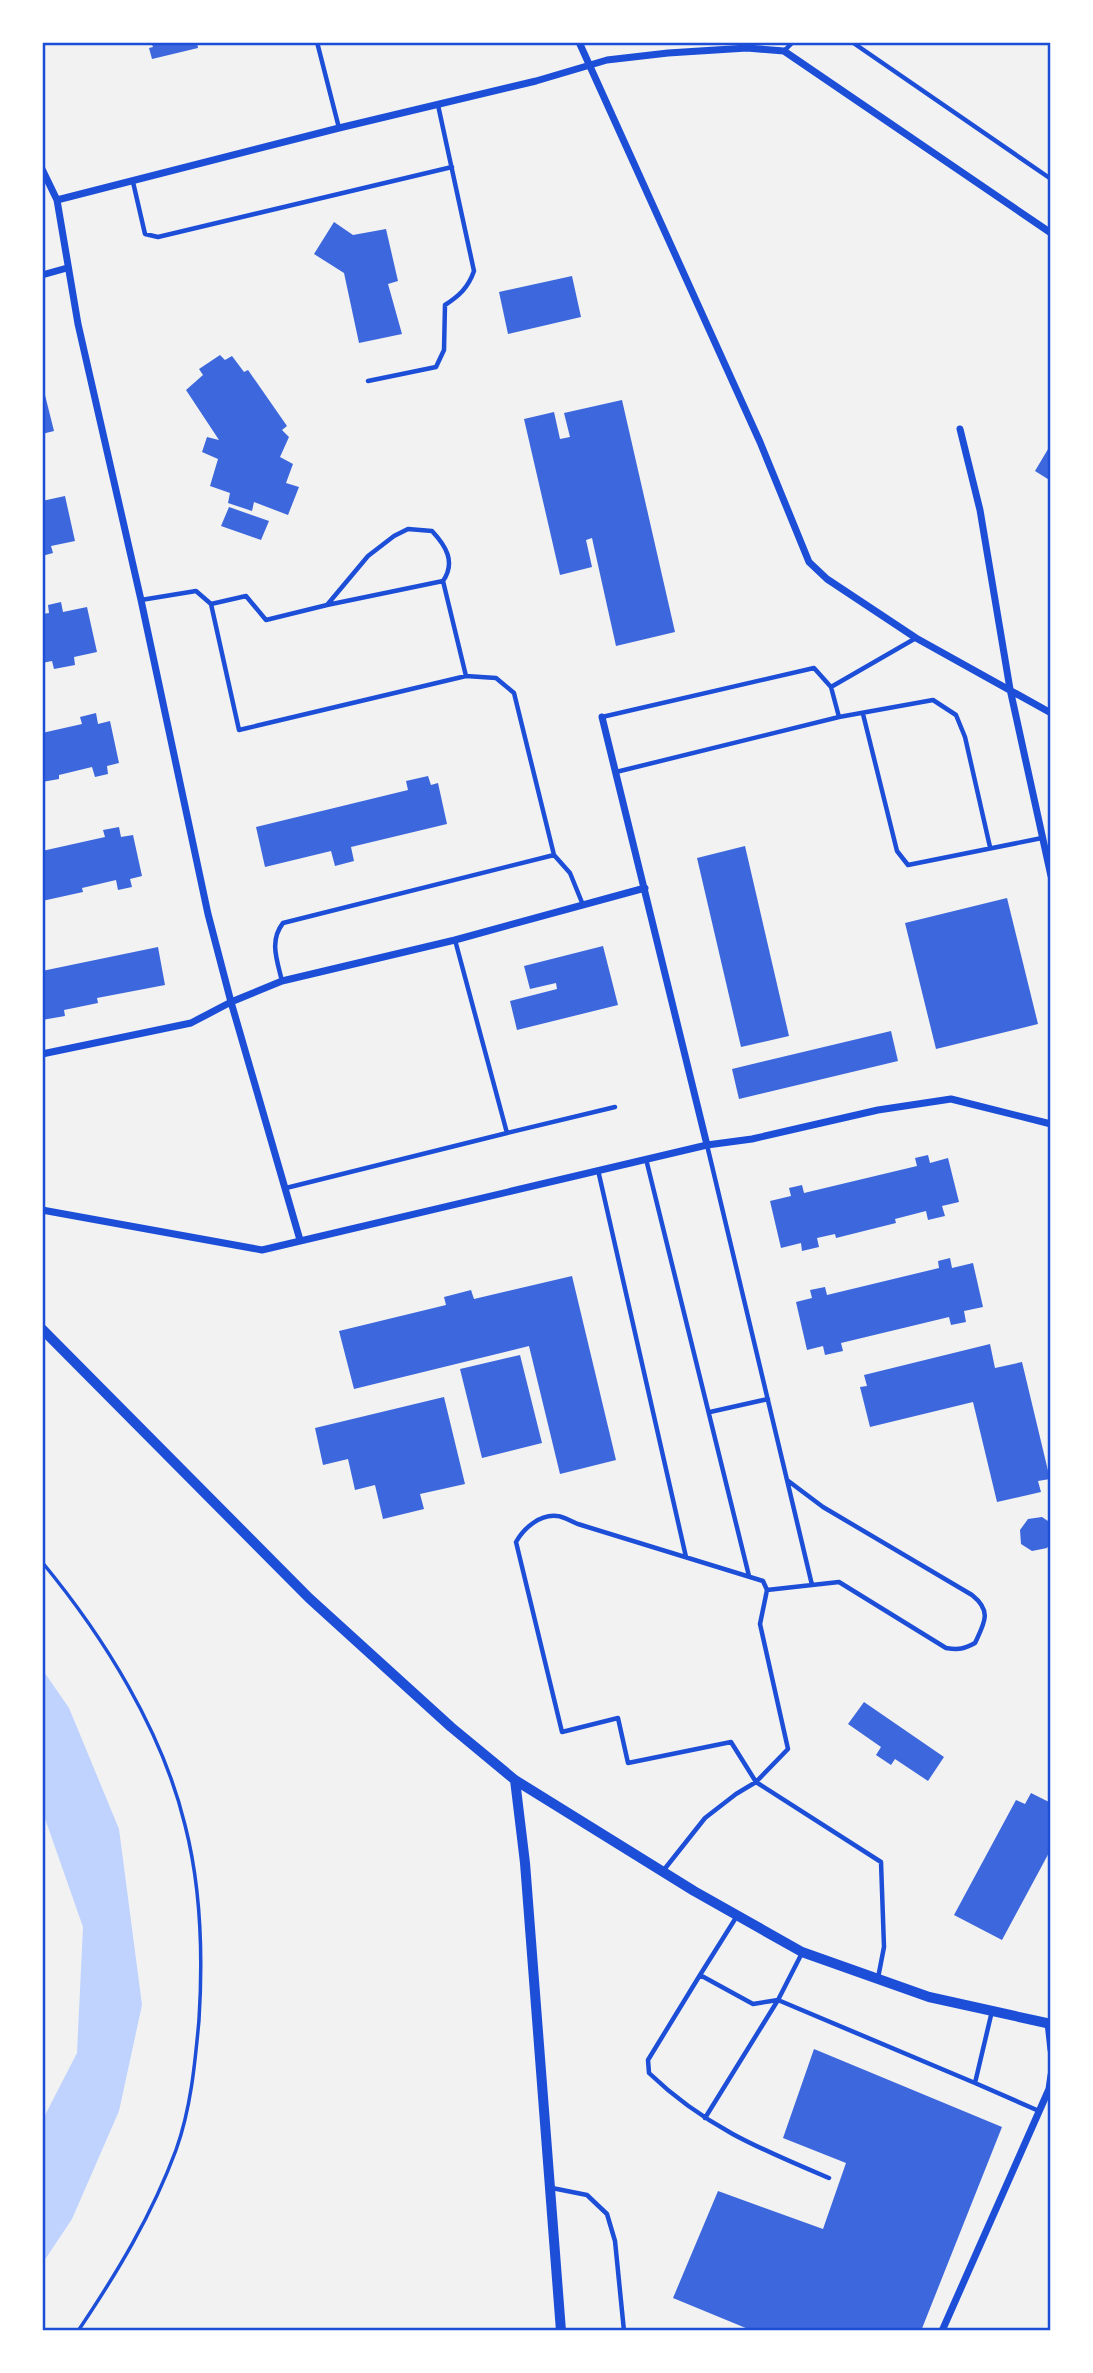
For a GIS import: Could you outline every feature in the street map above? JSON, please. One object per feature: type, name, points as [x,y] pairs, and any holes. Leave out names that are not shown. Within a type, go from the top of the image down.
[{"type":"street","points":[[579,42],[760,442],[809,562],[816,571],[916,638],[1051,713]]},
{"type":"street","points":[[57,200],[607,60],[747,48],[784,51],[1051,233]]},
{"type":"street","points":[[42,169],[57,200],[67,268],[111,477],[141,600],[208,914],[300,1240]]},
{"type":"street","points":[[42,275],[67,268]]},
{"type":"street","points":[[960,429],[980,510],[1010,689],[1051,876]]},
{"type":"street","points":[[602,717],[707,1144]]},
{"type":"street","points":[[42,1054],[191,1023],[231,1002],[282,981],[455,940],[645,888]]},
{"type":"street","points":[[42,1210],[262,1250],[707,1144],[752,1139],[878,1110],[951,1099],[1051,1124]]},
{"type":"street","points":[[42,1329],[309,1598],[451,1727],[515,1780],[802,1952],[929,1997],[1049,2024],[1051,2050]]},
{"type":"street","points":[[515,1780],[525,1863],[561,2331]]},
{"type":"street","points":[[942,2331],[1049,2089],[1051,2075]]},
{"type":"lane","points":[[317,42],[339,128]]},
{"type":"lane","points":[[784,51],[793,42]]},
{"type":"lane","points":[[852,42],[1051,179]]},
{"type":"lane","points":[[368,381],[436,367],[444,350],[445,305],[470,284],[474,271],[438,105]]},
{"type":"lane","points":[[133,182],[145,234],[158,237],[452,167]]},
{"type":"lane","points":[[211,604],[246,596],[266,620],[443,580],[449,573],[450,560],[447,550],[432,531],[408,529],[368,556],[327,605]]},
{"type":"lane","points":[[443,580],[466,676]]},
{"type":"lane","points":[[141,600],[196,591],[211,604],[239,730],[466,676],[496,678],[514,693],[554,855],[570,873],[583,905]]},
{"type":"lane","points":[[831,687],[916,638]]},
{"type":"lane","points":[[602,717],[814,668],[831,687],[839,717]]},
{"type":"lane","points":[[616,772],[839,717],[933,700],[956,715],[965,737],[990,847]]},
{"type":"lane","points":[[863,714],[897,851],[908,865],[1042,838]]},
{"type":"lane","points":[[282,981],[274,943],[276,932],[283,923],[554,855]]},
{"type":"lane","points":[[455,940],[507,1133]]},
{"type":"lane","points":[[286,1188],[615,1107]]},
{"type":"lane","points":[[707,1144],[812,1585]]},
{"type":"lane","points":[[646,1158],[749,1576]]},
{"type":"lane","points":[[597,1170],[686,1557]]},
{"type":"lane","points":[[710,1412],[768,1399]]},
{"type":"lane","points":[[767,1590],[839,1583],[946,1648],[962,1650],[975,1643],[985,1616],[983,1604],[972,1595],[823,1507],[787,1480]]},
{"type":"lane","points":[[663,1871],[705,1818],[756,1782],[788,1749],[760,1624],[767,1590],[763,1581],[749,1576],[558,1516],[541,1519],[522,1532],[516,1542],[562,1732],[618,1718],[628,1763],[732,1742],[756,1782],[881,1863],[884,1947],[878,1979]]},
{"type":"lane","points":[[737,1915],[648,2060],[649,2073],[690,2110],[752,2146],[829,2178]]},
{"type":"lane","points":[[705,2118],[778,2000],[802,1952]]},
{"type":"lane","points":[[700,1975],[753,2004],[778,2000],[1039,2111]]},
{"type":"lane","points":[[975,2083],[993,2010]]},
{"type":"lane","points":[[551,2188],[587,2194],[607,2214],[615,2241],[624,2331]]},
{"type":"path","points":[[42,1562],[102,1641],[152,1734],[171,1779],[185,1824],[193,1865],[198,1920],[201,1989],[197,2046],[189,2102],[177,2147],[154,2204],[128,2253],[78,2331]]},
{"type":"water","points":[[42,1669],[69,1708],[119,1829],[142,2005],[119,2111],[72,2219],[42,2264],[42,2121],[77,2053],[83,1927],[42,1810]]},
{"type":"building","points":[[151,42],[197,42],[198,48],[152,59],[149,48],[153,47]]},
{"type":"building","points":[[334,222],[353,235],[386,229],[398,281],[388,284],[402,334],[359,343],[344,273],[314,254]]},
{"type":"building","points":[[572,276],[581,317],[508,334],[499,292]]},
{"type":"building","points":[[220,355],[225,360],[232,356],[244,372],[248,370],[287,426],[282,430],[289,437],[280,457],[293,464],[286,483],[299,487],[288,515],[254,502],[252,511],[228,503],[230,493],[210,486],[218,459],[202,452],[207,437],[219,440],[186,390],[203,375],[199,369]]},
{"type":"building","points":[[42,383],[54,431],[42,434]]},
{"type":"building","points":[[622,400],[675,632],[616,646],[592,538],[586,540],[592,567],[560,575],[524,419],[554,412],[560,439],[570,437],[564,413]]},
{"type":"building","points":[[1051,444],[1051,481],[1035,471]]},
{"type":"building","points":[[65,496],[75,541],[51,546],[53,553],[42,556],[42,501]]},
{"type":"building","points":[[229,507],[269,521],[261,540],[221,526]]},
{"type":"building","points":[[61,602],[63,612],[87,607],[97,652],[74,657],[75,665],[54,669],[52,661],[42,663],[42,614],[49,613],[48,605]]},
{"type":"building","points":[[96,713],[98,724],[110,721],[119,763],[107,766],[108,774],[95,777],[92,767],[42,782],[42,733],[82,724],[80,717]]},
{"type":"building","points":[[428,776],[431,785],[438,783],[447,824],[351,847],[354,861],[335,866],[331,851],[265,867],[256,827],[408,790],[406,781]]},
{"type":"building","points":[[119,827],[121,837],[133,835],[142,876],[130,879],[132,887],[118,890],[116,880],[82,888],[83,892],[42,901],[42,851],[105,837],[103,830]]},
{"type":"building","points":[[745,846],[789,1036],[741,1047],[697,858]]},
{"type":"building","points":[[1007,898],[1038,1024],[936,1049],[905,923]]},
{"type":"building","points":[[603,946],[618,1005],[517,1030],[510,1001],[557,989],[556,983],[530,989],[524,966]]},
{"type":"building","points":[[158,947],[165,985],[97,998],[98,1003],[64,1010],[65,1016],[42,1020],[42,971]]},
{"type":"building","points":[[891,1031],[898,1061],[739,1099],[732,1069]]},
{"type":"building","points":[[928,1155],[930,1163],[948,1158],[959,1202],[942,1206],[945,1216],[928,1220],[926,1211],[895,1219],[896,1223],[836,1238],[835,1234],[817,1238],[819,1247],[802,1251],[801,1243],[781,1248],[770,1201],[791,1196],[789,1188],[802,1185],[804,1193],[917,1166],[915,1158]]},
{"type":"building","points":[[950,1258],[952,1268],[973,1263],[983,1307],[964,1311],[966,1322],[951,1325],[949,1317],[841,1343],[843,1351],[825,1355],[823,1346],[807,1350],[796,1302],[812,1298],[810,1290],[825,1287],[827,1295],[939,1268],[938,1261]]},
{"type":"building","points":[[572,1276],[616,1460],[560,1474],[529,1346],[354,1389],[339,1331],[446,1305],[444,1297],[471,1290],[474,1299]]},
{"type":"building","points":[[990,1344],[995,1368],[1022,1362],[1050,1479],[1038,1481],[1041,1492],[997,1502],[973,1402],[870,1427],[860,1387],[867,1386],[864,1375]]},
{"type":"building","points":[[520,1355],[542,1443],[482,1458],[460,1369]]},
{"type":"building","points":[[444,1397],[465,1484],[420,1494],[424,1509],[383,1519],[375,1485],[355,1490],[348,1459],[323,1465],[315,1428]]},
{"type":"building","points":[[1042,1517],[1051,1523],[1051,1542],[1047,1548],[1032,1551],[1021,1544],[1020,1530],[1028,1519]]},
{"type":"building","points":[[864,1702],[944,1757],[928,1781],[895,1759],[891,1765],[876,1755],[881,1747],[848,1724]]},
{"type":"building","points":[[1031,1793],[1051,1803],[1051,1849],[1002,1940],[954,1915],[1016,1800],[1025,1804]]},
{"type":"building","points":[[814,2049],[1002,2127],[921,2331],[753,2331],[673,2298],[718,2191],[823,2229],[846,2163],[783,2138]]}]
